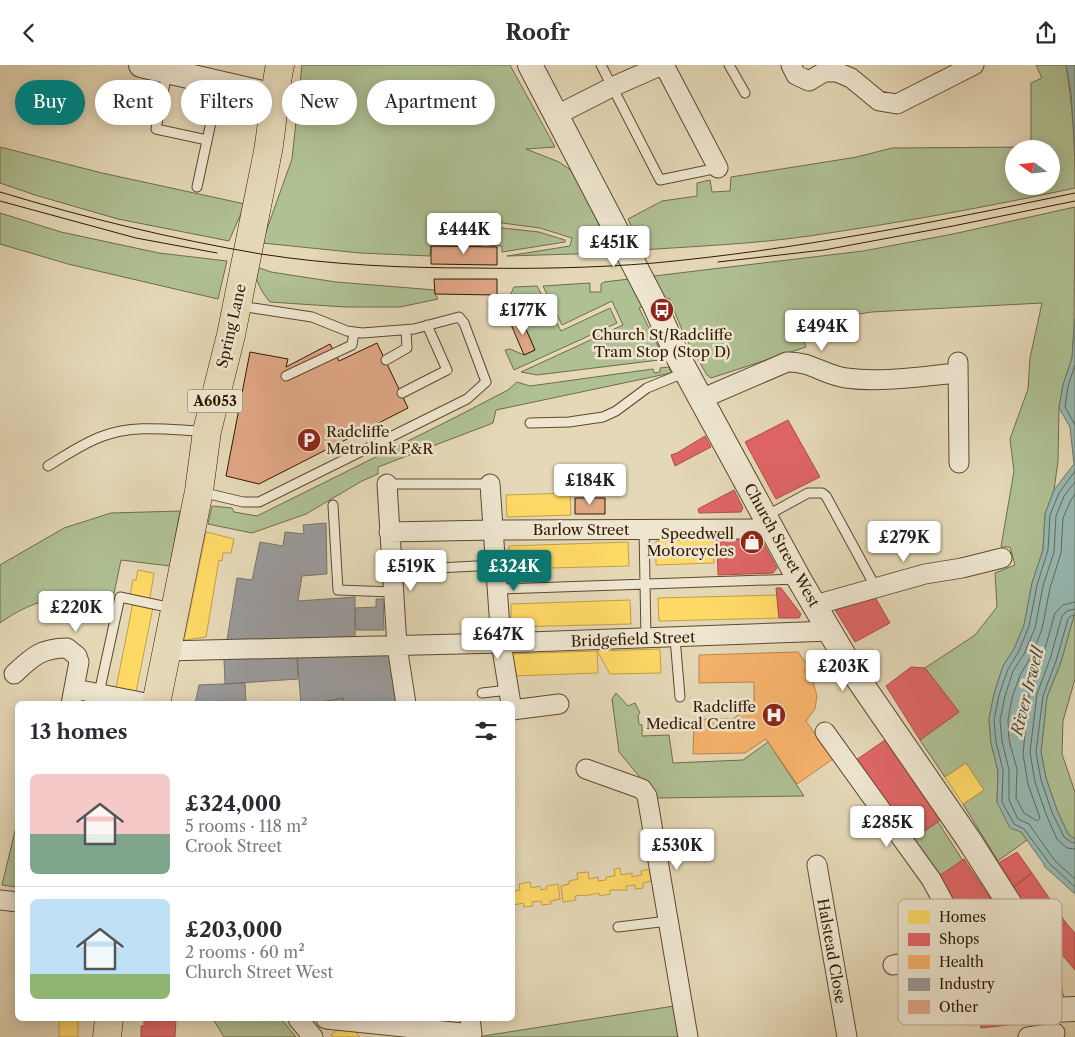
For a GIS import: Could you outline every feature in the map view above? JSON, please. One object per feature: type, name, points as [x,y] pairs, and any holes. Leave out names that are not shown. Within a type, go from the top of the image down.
[{"type":"main road","name":"Spring Lane","points":[[157,701],[199,491],[208,431],[237,305],[274,120],[274,98],[280,65]]},
{"type":"main road","points":[[107,1037],[109,1021]]},
{"type":"street","points":[[141,65],[168,68],[206,80]]},
{"type":"street","name":"Church Street West","points":[[530,65],[654,303],[701,399],[798,579],[856,676],[969,840],[1007,899]]},
{"type":"street","points":[[557,115],[612,87],[663,65],[718,168]]},
{"type":"street","points":[[794,70],[808,81],[824,72],[838,72],[851,78],[879,101],[897,104],[974,65]]},
{"type":"street","points":[[701,399],[787,362],[799,362],[846,378],[865,379],[958,366],[951,440],[959,463]]},
{"type":"street","points":[[387,484],[397,646],[406,701]]},
{"type":"street","points":[[490,484],[500,643],[510,697]]},
{"type":"street","name":"Barlow Street","points":[[389,532],[644,529],[769,523]]},
{"type":"street","points":[[815,605],[876,589],[913,582],[925,574],[976,558],[1002,558]]},
{"type":"street","name":"Bridgefield Street","points":[[166,651],[646,639],[830,631]]},
{"type":"street","points":[[14,674],[40,652],[55,648],[67,648],[77,656],[80,662],[73,696],[99,693],[137,701]]},
{"type":"street","points":[[515,710],[559,704]]},
{"type":"street","points":[[825,732],[931,879],[942,899]]},
{"type":"street","points":[[586,769],[642,789],[648,796],[688,1037]]},
{"type":"street","name":"Halstead Close","points":[[817,865],[831,893],[847,1037]]},
{"type":"street","points":[[0,900],[15,902]]},
{"type":"street","points":[[893,965],[898,964]]},
{"type":"street","points":[[304,1021],[313,1037]]},
{"type":"street","points":[[336,1021],[383,1031],[472,1034],[470,1021]]},
{"type":"street","points":[[1028,1037],[1053,1025]]},
{"type":"lane","points":[[601,65],[660,180],[718,168]]},
{"type":"lane","points":[[729,65],[745,93]]},
{"type":"lane","points":[[168,68],[156,129],[208,140]]},
{"type":"lane","points":[[197,187],[211,125]]},
{"type":"lane","points":[[199,491],[242,502],[259,501],[467,399],[486,382],[464,323],[459,317],[406,330],[362,333],[346,331],[312,317],[237,305]]},
{"type":"lane","points":[[402,393],[447,370],[427,325]]},
{"type":"lane","points":[[386,360],[407,348],[406,330]]},
{"type":"lane","points":[[286,376],[352,345],[354,332]]},
{"type":"lane","points":[[530,423],[568,422],[603,417],[616,411],[648,389],[687,372]]},
{"type":"lane","points":[[48,466],[90,442],[116,432],[145,429],[208,431]]},
{"type":"lane","points":[[387,484],[490,484]]},
{"type":"lane","points":[[769,523],[808,493],[822,493],[826,496],[876,589]]},
{"type":"lane","points":[[333,505],[338,590],[394,591]]},
{"type":"lane","points":[[644,529],[646,639]]},
{"type":"lane","points":[[418,569],[496,565]]},
{"type":"lane","points":[[497,589],[798,579]]},
{"type":"lane","points":[[99,693],[120,597],[175,608]]},
{"type":"lane","points":[[675,638],[680,697]]},
{"type":"lane","points":[[482,693],[510,697]]},
{"type":"lane","points":[[618,927],[668,921]]},
{"type":"green space","points":[[302,65],[510,65],[555,147],[526,149],[559,162],[572,171],[598,222],[608,253],[507,256],[570,246],[572,238],[540,228],[472,219],[466,228],[480,244],[480,247],[431,246],[430,256],[360,253],[262,243],[292,159],[296,125],[357,125],[357,80],[300,80]]},
{"type":"green space","points":[[1036,65],[1066,65],[1073,127],[1075,188],[1060,191],[1060,140],[1031,140],[1031,83],[1042,78]]},
{"type":"green space","points":[[0,147],[102,173],[245,204],[229,241],[118,219],[0,183]]},
{"type":"green space","points":[[1005,147],[1005,195],[1040,195],[876,226],[788,239],[642,250],[628,219],[662,201],[697,196],[697,183],[710,180],[712,192],[730,191],[731,177],[857,157],[892,148]]},
{"type":"green space","points":[[1075,207],[1072,358],[1063,385],[1059,408],[1058,461],[1054,490],[1045,514],[1043,550],[1032,583],[1024,625],[1014,649],[1003,666],[994,694],[989,719],[991,743],[998,771],[997,802],[1027,840],[998,861],[963,804],[984,790],[966,763],[945,777],[920,740],[959,712],[925,668],[975,635],[997,607],[995,573],[1015,565],[1010,547],[1001,547],[1014,471],[1010,439],[1028,389],[1030,358],[1042,303],[872,312],[798,323],[806,347],[711,378],[707,375],[685,337],[669,298],[639,308],[662,354],[659,360],[537,375],[521,372],[623,325],[612,301],[562,325],[543,286],[590,283],[590,292],[601,292],[601,284],[604,282],[863,251],[953,234]]},
{"type":"green space","points":[[0,213],[61,232],[159,253],[227,261],[218,299],[68,264],[0,244]]},
{"type":"green space","points":[[475,225],[539,232],[565,240],[565,242],[502,252],[502,246],[489,245],[490,235],[479,234],[472,227]]},
{"type":"green space","points":[[254,266],[271,272],[336,282],[435,290],[438,299],[400,307],[345,307],[270,302],[259,285]]},
{"type":"green space","points":[[537,286],[561,331],[610,308],[617,323],[514,370],[505,350],[510,349],[524,355],[535,350],[521,318],[511,312],[506,304],[514,287]]},
{"type":"green space","points":[[497,300],[510,318],[498,325],[488,304]]},
{"type":"green space","points":[[669,367],[671,373],[496,410],[493,423],[378,467],[378,474],[362,481],[306,514],[252,533],[208,524],[212,506],[232,508],[234,512],[257,516],[450,420],[508,390],[517,382],[530,386],[653,369],[654,373],[660,372],[660,368]]},
{"type":"green space","points":[[180,511],[170,566],[121,560],[112,603],[81,598],[53,599],[27,607],[0,623],[0,565],[64,528],[111,513]]},
{"type":"green space","points":[[1075,612],[1075,679],[1063,721],[1062,754],[1075,792],[1075,839],[1068,834],[1057,810],[1046,778],[1041,752],[1047,697],[1061,662]]},
{"type":"green space","points":[[616,693],[628,706],[635,703],[640,713],[638,715],[639,724],[642,725],[642,736],[669,735],[673,763],[743,760],[768,742],[804,796],[657,798],[619,752],[612,699]]},
{"type":"green space","points":[[938,822],[963,861],[936,878],[911,840]]},
{"type":"green space","points":[[15,831],[15,887],[2,885]]},
{"type":"green space","points":[[674,1006],[679,1037],[477,1037]]},
{"type":"green space","points":[[214,1021],[283,1021],[296,1037],[224,1037]]},
{"type":"water","points":[[1066,65],[1075,65],[1075,151],[1071,92]]},
{"type":"water","name":"River Irwell","points":[[1075,318],[1075,612],[1061,662],[1047,697],[1041,752],[1046,778],[1057,810],[1068,834],[1075,839],[1075,894],[1044,866],[1021,832],[1010,828],[997,802],[998,771],[991,743],[989,719],[994,694],[1003,666],[1014,649],[1024,625],[1032,583],[1043,550],[1045,514],[1054,490],[1074,464],[1070,427],[1059,408],[1063,385],[1072,358]]},
{"type":"building: Homes","points":[[570,493],[571,515],[507,517],[506,495]]},
{"type":"building: Homes","points":[[206,532],[234,539],[231,553],[223,553],[222,561],[219,560],[206,637],[184,640]]},
{"type":"building: Homes","points":[[713,539],[714,563],[656,565],[656,541]]},
{"type":"building: Homes","points":[[628,542],[629,566],[510,569],[509,546]]},
{"type":"building: Homes","points":[[138,570],[154,573],[150,598],[130,595],[133,580],[136,580]]},
{"type":"building: Homes","points":[[777,595],[779,618],[659,621],[658,598]]},
{"type":"building: Homes","points":[[630,600],[631,624],[511,627],[511,604]]},
{"type":"building: Homes","points":[[133,603],[153,607],[136,692],[116,688]]},
{"type":"building: Homes","points":[[660,649],[661,673],[610,674],[597,651]]},
{"type":"building: Homes","points":[[597,651],[598,673],[512,676],[508,654]]},
{"type":"building: Homes","points":[[966,763],[984,790],[963,804],[945,777]]},
{"type":"building: Homes","points":[[620,868],[621,875],[632,873],[632,877],[642,875],[641,871],[649,869],[651,881],[643,883],[643,888],[635,889],[635,885],[626,886],[627,890],[610,890],[610,894],[600,896],[599,893],[575,896],[576,900],[563,902],[561,886],[569,884],[569,881],[578,879],[577,873],[588,872],[589,879],[598,877],[598,881],[606,880],[606,877],[615,876],[614,869]]},
{"type":"building: Homes","points":[[530,882],[531,888],[540,886],[541,890],[547,889],[546,886],[558,884],[560,899],[550,901],[551,904],[542,905],[541,901],[532,902],[533,906],[524,907],[523,903],[515,905],[515,891],[520,890],[519,884]]},
{"type":"building: Homes","points":[[59,1021],[78,1021],[78,1037],[59,1037]]},
{"type":"building: Homes","points":[[339,1029],[353,1029],[360,1037],[333,1037],[331,1035]]},
{"type":"building: Shops","points":[[788,420],[820,477],[776,499],[745,442]]},
{"type":"building: Shops","points":[[705,436],[711,447],[675,466],[671,455]]},
{"type":"building: Shops","points":[[734,490],[743,508],[741,512],[699,513],[698,509]]},
{"type":"building: Shops","points":[[759,535],[777,568],[773,573],[718,575],[717,538]]},
{"type":"building: Shops","points":[[776,588],[781,588],[801,614],[799,618],[779,618]]},
{"type":"building: Shops","points":[[875,597],[890,623],[855,642],[835,610]]},
{"type":"building: Shops","points":[[911,667],[925,668],[959,712],[920,740],[886,686]]},
{"type":"building: Shops","points":[[888,738],[943,818],[911,840],[856,760]]},
{"type":"building: Shops","points":[[1017,852],[1032,873],[1012,888],[997,864]]},
{"type":"building: Shops","points":[[964,859],[991,899],[947,899],[936,878]]},
{"type":"building: Shops","points":[[1032,873],[1050,899],[1020,899],[1012,888]]},
{"type":"building: Shops","points":[[1062,917],[1066,923],[1062,926]]},
{"type":"building: Shops","points":[[1066,923],[1075,933],[1075,970],[1062,955],[1062,926]]},
{"type":"building: Shops","points":[[144,1021],[176,1021],[175,1037],[141,1037],[141,1026],[144,1026]]},
{"type":"building: Shops","points":[[980,1025],[1008,1025],[981,1028]]},
{"type":"building: Health","name":"Radcliffe Medical Centre","points":[[798,652],[808,666],[804,669],[813,682],[817,696],[815,709],[806,721],[833,759],[797,784],[766,739],[745,753],[693,754],[694,719],[733,719],[754,703],[754,682],[699,683],[699,655]]},
{"type":"building: Industry","points":[[326,523],[327,574],[302,576],[298,601],[355,597],[355,637],[227,640],[237,578],[252,580],[260,542],[283,546],[285,532],[304,534],[303,525]]},
{"type":"building: Industry","points":[[376,599],[383,599],[384,630],[356,630],[355,608],[376,607]]},
{"type":"building: Industry","points":[[389,653],[397,701],[344,701],[343,698],[328,701],[301,701],[297,655]]},
{"type":"building: Industry","points":[[297,655],[298,679],[225,684],[224,659]]},
{"type":"building: Industry","points":[[245,683],[246,701],[196,701],[199,685]]},
{"type":"building: Industry","points":[[343,698],[344,701],[328,701]]},
{"type":"building: Other","points":[[431,246],[497,247],[497,265],[431,264]]},
{"type":"building: Other","points":[[434,279],[497,279],[497,295],[435,294]]},
{"type":"building: Other","points":[[521,318],[535,350],[524,355],[510,322]]},
{"type":"building: Other","points":[[377,343],[408,408],[259,484],[226,476],[250,352],[288,359],[286,367],[330,344],[339,361]]},
{"type":"building: Other","points":[[575,498],[605,498],[605,514],[575,514]]},
{"type":"tram line","points":[[0,192],[129,227],[261,254],[367,265],[519,268],[632,265],[760,251],[865,234],[1075,193]]},
{"type":"tram line","points":[[0,201],[136,238],[217,253]]},
{"type":"tram line","points":[[718,262],[824,250],[1075,201]]},
{"type":"place","name":"Church St/Radcliffe Tram Stop (Stop D)","points":[[662,310]]},
{"type":"place","name":"Radcliffe Metrolink P&R","points":[[309,440]]},
{"type":"place","name":"Speedwell Motorcycles","points":[[752,542]]},
{"type":"place","name":"Radcliffe Medical Centre","points":[[774,715]]}]
